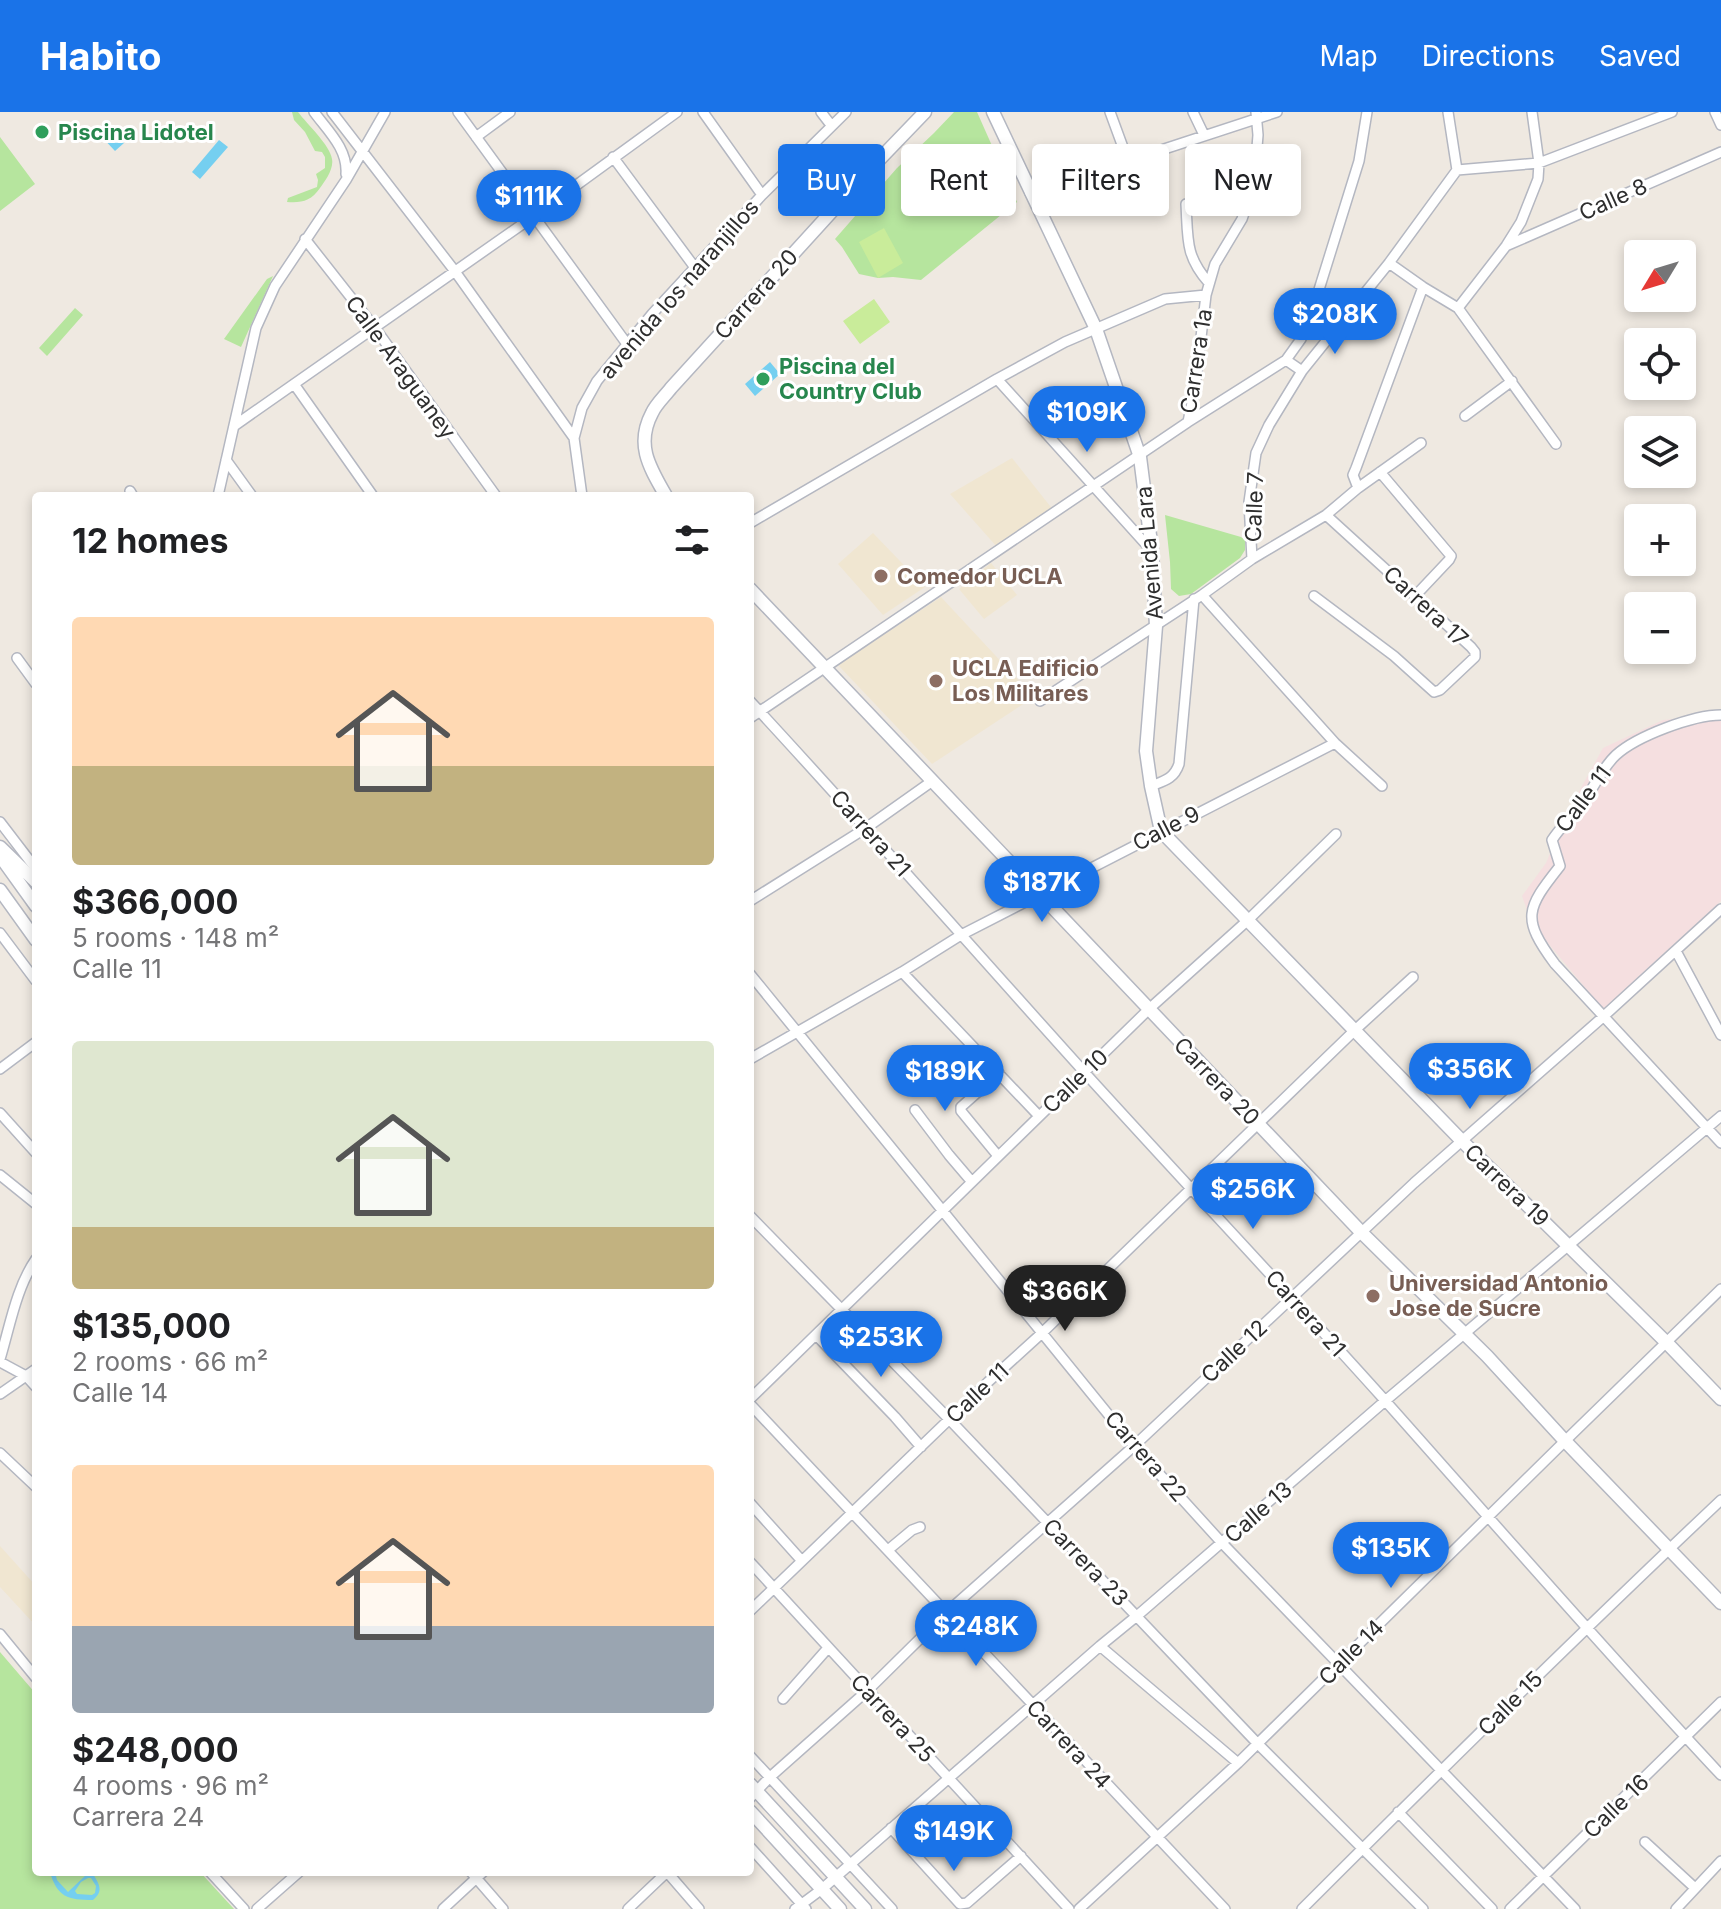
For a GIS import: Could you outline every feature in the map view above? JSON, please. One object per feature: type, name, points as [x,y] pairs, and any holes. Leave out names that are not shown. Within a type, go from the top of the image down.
[{"type":"street","points":[[314,112],[345,155],[346,180]]},
{"type":"street","points":[[332,112],[454,270],[574,438]]},
{"type":"street","points":[[219,492],[256,328],[275,286],[346,180],[385,112]]},
{"type":"street","points":[[458,112],[627,344]]},
{"type":"street","points":[[476,137],[510,112]]},
{"type":"street","points":[[234,426],[677,112]]},
{"type":"street","points":[[703,112],[762,195]]},
{"type":"street","points":[[821,112],[831,125]]},
{"type":"street","name":"avenida los naranjillos","points":[[581,492],[574,438],[582,408],[597,381],[762,195],[846,112]]},
{"type":"street","name":"Carrera 20","points":[[664,492],[652,472],[643,444],[651,413],[925,112]]},
{"type":"street","name":"Avenida Lara","points":[[993,112],[1096,329],[1140,457],[1152,551],[1156,626],[1146,751],[1161,831]]},
{"type":"street","points":[[1110,112],[1122,144]]},
{"type":"street","points":[[1193,112],[1204,135]]},
{"type":"street","points":[[1169,147],[1256,116],[1277,112]]},
{"type":"street","points":[[1188,422],[1286,360],[1301,339],[1359,161],[1367,112]]},
{"type":"street","points":[[1448,112],[1457,170],[1539,163],[1672,112]]},
{"type":"street","points":[[1458,308],[1521,222],[1538,179],[1539,163],[1532,112]]},
{"type":"street","points":[[1715,112],[1721,125]]},
{"type":"street","name":"Carrera 1a","points":[[754,715],[1188,422],[1209,283],[1215,264],[1242,219],[1254,184],[1258,135],[1256,116]]},
{"type":"street","points":[[337,142],[363,152]]},
{"type":"street","name":"Calle 8","points":[[1506,246],[1721,152]]},
{"type":"street","points":[[613,157],[696,269]]},
{"type":"street","name":"Calle 7","points":[[1252,559],[1249,502],[1256,453],[1269,425],[1302,371],[1389,263],[1457,170]]},
{"type":"street","points":[[1187,216],[1192,261],[1209,283]]},
{"type":"street","name":"Calle Araguaney","points":[[305,239],[375,328],[493,492]]},
{"type":"street","points":[[1389,263],[1458,308],[1556,444]]},
{"type":"street","points":[[1358,488],[1353,475],[1423,287]]},
{"type":"street","points":[[754,521],[1065,342],[1165,299],[1206,295]]},
{"type":"street","points":[[1286,360],[1302,371]]},
{"type":"street","points":[[997,379],[1152,551]]},
{"type":"street","points":[[1465,416],[1512,381]]},
{"type":"street","points":[[294,384],[370,492]]},
{"type":"street","points":[[1040,701],[1252,559],[1326,515],[1421,443]]},
{"type":"street","points":[[226,460],[249,492]]},
{"type":"street","points":[[1380,472],[1451,556],[1416,595]]},
{"type":"street","name":"Carrera 17","points":[[1314,596],[1394,656],[1434,692],[1475,657],[1475,652],[1416,595],[1326,515]]},
{"type":"street","name":"Carrera 20","points":[[754,593],[1361,1232],[1465,1334],[1721,1603]]},
{"type":"street","points":[[1198,597],[1335,743],[1382,786]]},
{"type":"street","points":[[1151,786],[1170,779],[1179,764],[1198,597]]},
{"type":"street","points":[[17,658],[32,679]]},
{"type":"street","points":[[754,705],[759,711]]},
{"type":"street","name":"Carrera 21","points":[[759,711],[1721,1775]]},
{"type":"street","name":"Calle 11","points":[[1604,1016],[1555,964],[1532,924],[1531,911],[1535,899],[1560,866],[1552,840],[1608,764],[1627,746],[1690,719],[1721,715]]},
{"type":"street","name":"Calle 9","points":[[754,1057],[961,935],[1335,743]]},
{"type":"street","points":[[754,898],[866,828],[931,782]]},
{"type":"street","points":[[0,822],[32,864]]},
{"type":"street","name":"Carrera 19","points":[[1161,831],[1461,1140],[1721,1399]]},
{"type":"street","name":"Calle 10","points":[[754,1398],[1149,1009],[1247,921],[1336,834]]},
{"type":"street","points":[[0,847],[32,878]]},
{"type":"street","points":[[0,856],[32,900]]},
{"type":"street","points":[[0,890],[32,934]]},
{"type":"street","name":"Calle 12","points":[[754,1789],[868,1690],[947,1612],[1134,1446],[1461,1140],[1721,909]]},
{"type":"street","points":[[0,933],[32,976]]},
{"type":"street","points":[[1676,951],[1721,1035]]},
{"type":"street","points":[[902,972],[1039,1116]]},
{"type":"street","name":"Calle 11","points":[[754,1607],[1413,977]]},
{"type":"street","name":"Carrera 22","points":[[754,979],[1134,1446],[1338,1665],[1575,1909]]},
{"type":"street","points":[[1604,1016],[1721,1143]]},
{"type":"street","points":[[0,1069],[32,1045]]},
{"type":"street","points":[[998,1156],[961,1111],[961,1107],[999,1073]]},
{"type":"street","points":[[915,1110],[972,1182]]},
{"type":"street","points":[[0,1113],[32,1149]]},
{"type":"street","name":"Calle 13","points":[[801,1907],[1100,1646],[1721,1116]]},
{"type":"street","points":[[0,1175],[32,1201]]},
{"type":"street","name":"Carrera 23","points":[[754,1220],[1138,1615],[1258,1744],[1423,1909]]},
{"type":"street","points":[[32,1265],[22,1284],[0,1361],[32,1383]]},
{"type":"street","name":"Calle 14","points":[[1079,1909],[1258,1744],[1721,1289]]},
{"type":"street","points":[[816,1335],[921,1447]]},
{"type":"street","points":[[0,1394],[32,1372]]},
{"type":"street","name":"Carrera 24","points":[[754,1406],[1225,1909]]},
{"type":"street","points":[[0,1453],[32,1483]]},
{"type":"street","name":"Calle 15","points":[[1302,1909],[1587,1626],[1721,1500]]},
{"type":"street","points":[[754,1507],[802,1561]]},
{"type":"street","points":[[888,1550],[920,1527]]},
{"type":"street","name":"Carrera 25","points":[[754,1566],[1069,1909]]},
{"type":"street","points":[[0,1634],[32,1673]]},
{"type":"street","points":[[1100,1646],[1238,1763]]},
{"type":"street","points":[[783,1699],[828,1648]]},
{"type":"street","name":"Calle 16","points":[[1510,1909],[1721,1702]]},
{"type":"street","points":[[754,1760],[892,1909]]},
{"type":"street","points":[[754,1793],[865,1909]]},
{"type":"street","points":[[1398,1812],[1492,1909]]},
{"type":"street","points":[[754,1815],[840,1909]]},
{"type":"street","points":[[891,1828],[960,1904],[967,1903],[1021,1856]]},
{"type":"street","points":[[1645,1842],[1695,1888]]},
{"type":"street","points":[[754,1852],[801,1907]]},
{"type":"street","points":[[1676,1909],[1721,1861]]},
{"type":"street","points":[[214,1876],[244,1909]]},
{"type":"street","points":[[257,1909],[294,1876]]},
{"type":"street","points":[[443,1909],[475,1876]]},
{"type":"street","points":[[478,1876],[503,1909]]},
{"type":"street","points":[[628,1909],[663,1876]]},
{"type":"street","points":[[670,1876],[699,1909]]},
{"type":"shaded area","points":[[1012,458],[1054,511],[997,547],[950,494]]},
{"type":"shaded area","name":"Comedor UCLA","points":[[873,533],[925,587],[883,615],[838,564]]},
{"type":"shaded area","points":[[991,563],[1017,595],[984,619],[959,589]]},
{"type":"shaded area","name":"UCLA Edificio Los Militares","points":[[941,597],[1034,697],[932,764],[838,665]]},
{"type":"shaded area","points":[[1721,714],[1721,901],[1603,1009],[1532,924],[1522,896],[1546,863],[1567,813],[1603,748],[1663,720]]},
{"type":"shaded area","points":[[0,1546],[32,1582],[32,1622],[0,1587]]},
{"type":"green space","points":[[292,112],[298,112],[323,141],[332,163],[327,178],[313,196],[287,202],[288,198],[317,187],[316,174],[325,168],[325,157],[322,152],[315,151]]},
{"type":"green space","points":[[954,112],[977,112],[991,144],[922,144]]},
{"type":"green space","points":[[0,137],[35,184],[0,211]]},
{"type":"green space","points":[[901,164],[901,216],[1000,216],[921,280],[859,274],[835,239],[855,216],[885,216],[885,182]]},
{"type":"green space","points":[[884,228],[903,263],[878,278],[859,242]]},
{"type":"green space","points":[[273,276],[241,347],[224,339],[267,279]]},
{"type":"green space","points":[[874,299],[890,322],[860,344],[843,321]]},
{"type":"green space","points":[[75,308],[83,315],[47,356],[39,348]]},
{"type":"green space","points":[[1165,515],[1241,537],[1245,540],[1245,550],[1240,558],[1191,594],[1179,596],[1171,589]]},
{"type":"green space","points":[[0,1652],[32,1689],[32,1876],[204,1876],[234,1909],[0,1909]]},
{"type":"water","points":[[107,125],[124,143],[115,151],[99,134]]},
{"type":"water","points":[[219,140],[228,147],[200,179],[192,172]]},
{"type":"water","name":"Piscina del Country Club","points":[[770,362],[780,374],[755,396],[745,384]]},
{"type":"water","points":[[52,1876],[56,1876],[68,1892],[85,1876],[94,1876],[100,1890],[93,1900],[77,1899],[65,1895],[56,1887]],"holes":[[[88,1878],[96,1886],[92,1895],[77,1894],[75,1891]]]},
{"type":"place","name":"Piscina Lidotel","points":[[42,132]]},
{"type":"place","name":"Piscina del Country Club","points":[[763,379]]},
{"type":"place","name":"Comedor UCLA","points":[[881,576]]},
{"type":"place","name":"UCLA Edificio Los Militares","points":[[936,681]]},
{"type":"place","name":"Universidad Antonio Jose de Sucre","points":[[1373,1296]]}]
